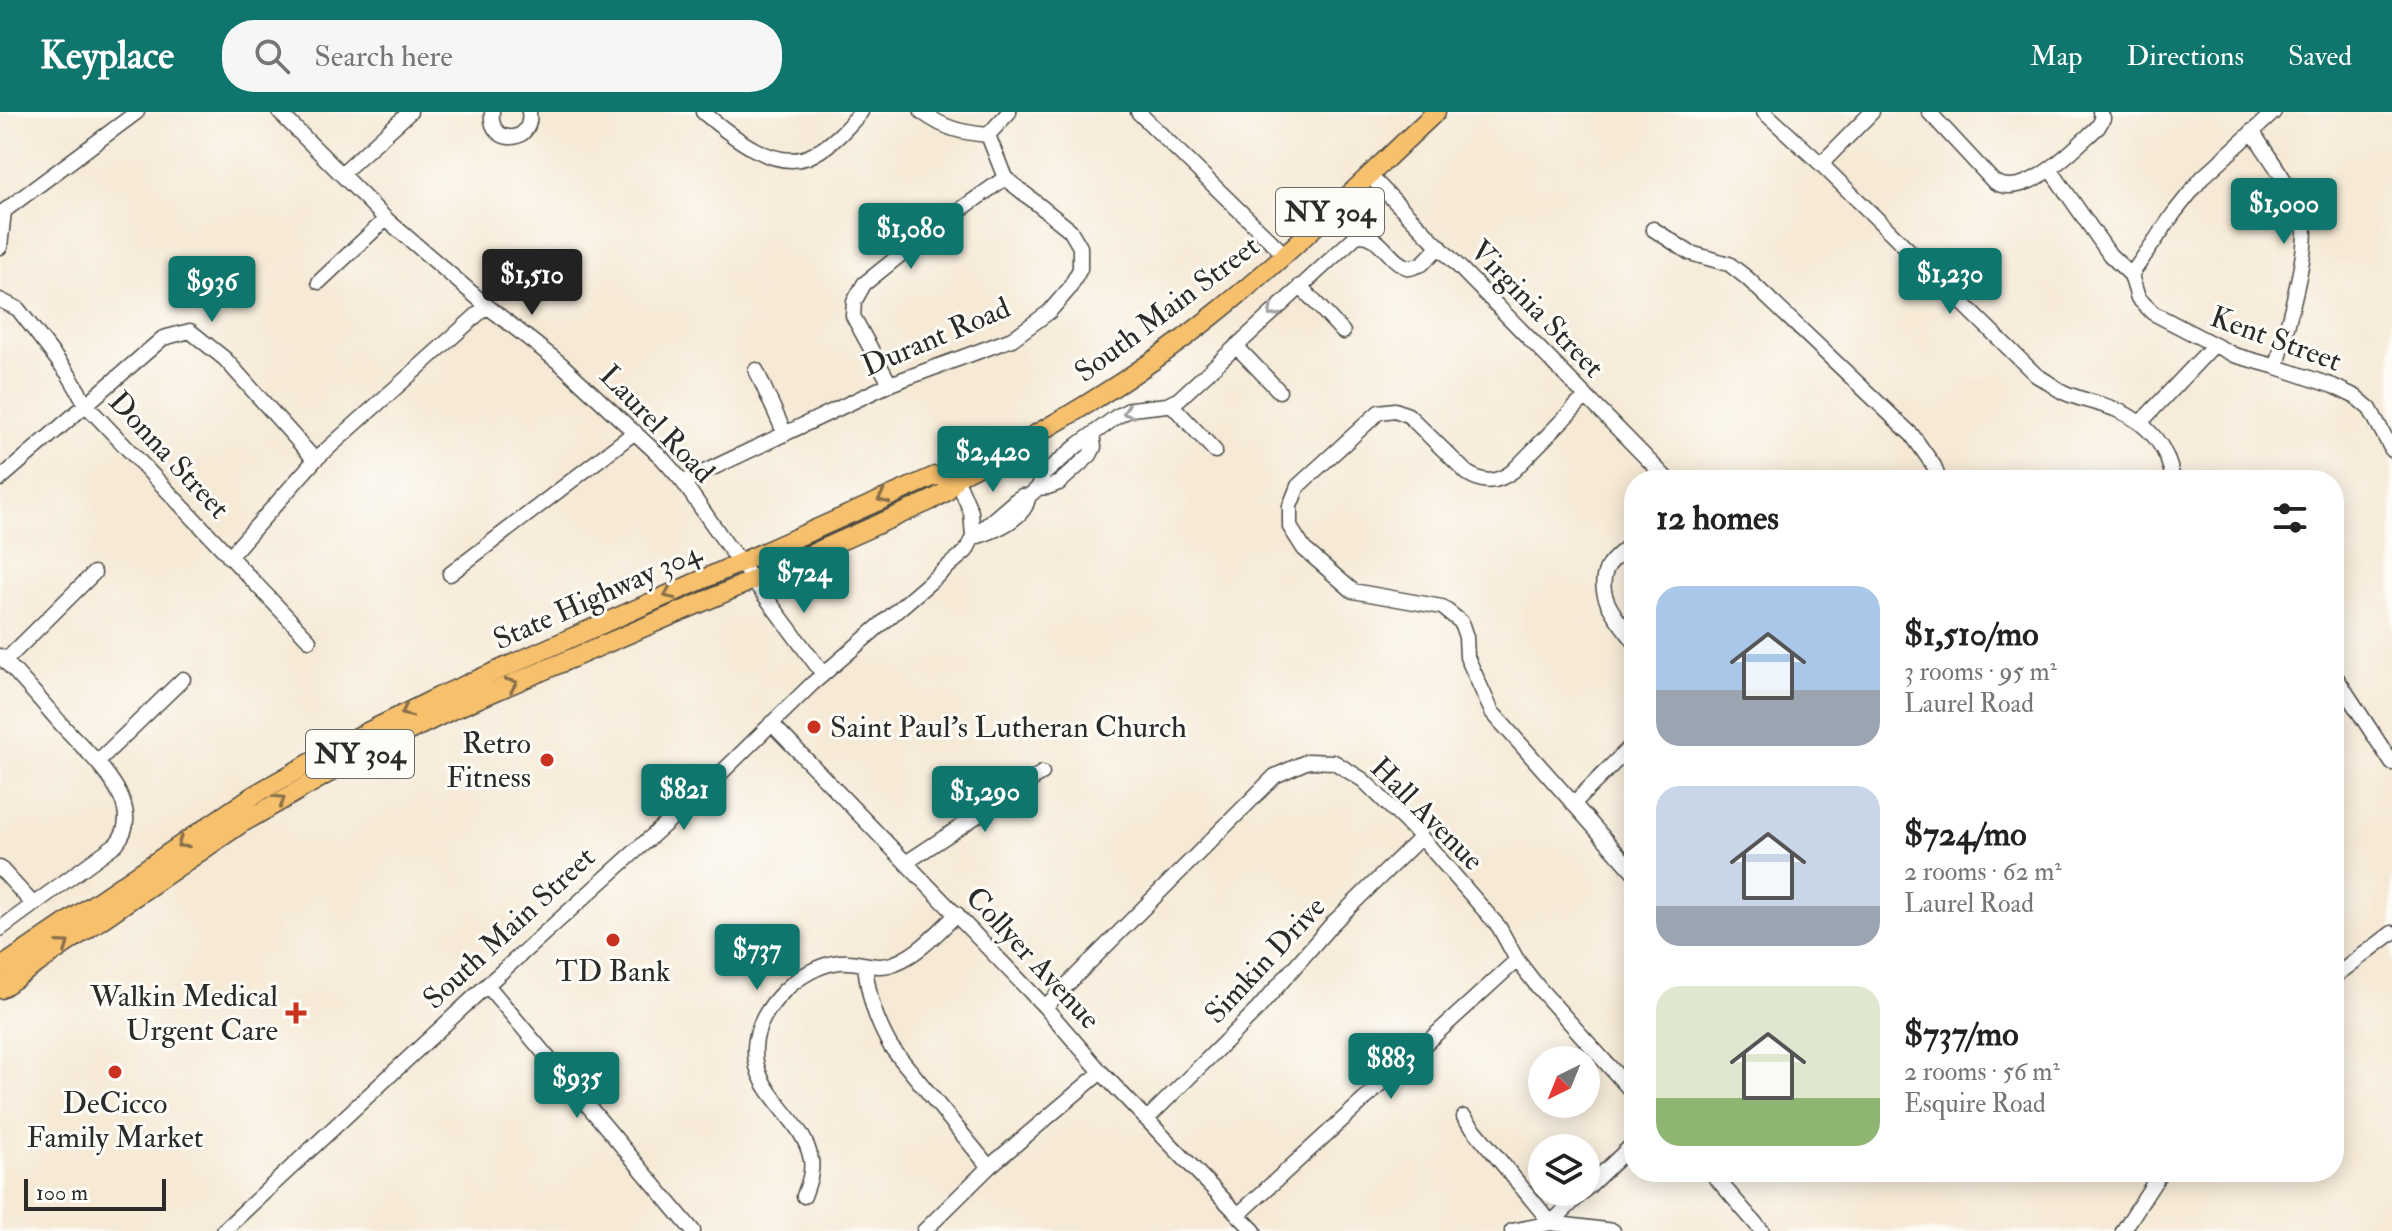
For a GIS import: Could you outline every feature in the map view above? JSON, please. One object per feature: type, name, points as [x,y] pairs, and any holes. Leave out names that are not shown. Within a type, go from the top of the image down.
[{"type":"main road","name":"South Main Street","points":[[956,477],[1045,430],[1125,380],[1202,324],[1284,254],[1436,112]]},
{"type":"main road","name":"State Highway 304","points":[[0,968],[210,823],[314,760],[430,701],[935,476],[956,477]]},
{"type":"main road","name":"State Highway 304","points":[[0,989],[217,839],[352,759],[454,709],[943,494],[956,477]]},
{"type":"street","points":[[0,247],[2,210],[137,112]]},
{"type":"street","name":"Laurel Road","points":[[279,112],[386,219],[487,306],[561,364],[662,458],[683,482],[823,674]]},
{"type":"street","points":[[341,174],[410,112]]},
{"type":"street","points":[[492,112],[492,125],[496,131],[513,137],[527,129],[529,112]]},
{"type":"street","points":[[703,112],[759,154],[785,160],[811,157],[832,142],[861,112]]},
{"type":"street","points":[[922,112],[938,124],[957,132],[988,135],[1009,112]]},
{"type":"street","points":[[1138,112],[1284,254]]},
{"type":"street","points":[[1764,112],[2036,375],[2063,392],[2141,422],[2162,446],[2171,470]]},
{"type":"street","points":[[1821,164],[1872,112]]},
{"type":"street","points":[[1929,112],[2001,187],[2022,184],[2050,169],[2098,127],[2103,118],[2100,112]]},
{"type":"street","points":[[2131,275],[2202,178],[2274,112]]},
{"type":"street","points":[[2252,131],[2297,203],[2305,224],[2302,255],[2277,367]]},
{"type":"street","name":"Durant Road","points":[[683,482],[890,384],[1012,339],[1049,312],[1069,289],[1080,269],[1080,247],[1070,230],[1005,178],[988,135]]},
{"type":"street","name":"Kent Street","points":[[2050,169],[2110,255],[2131,275],[2138,298],[2153,313],[2234,355],[2333,386],[2356,397],[2370,409],[2392,450]]},
{"type":"street","name":"Virginia Street","points":[[1369,175],[1658,470]]},
{"type":"street","points":[[890,384],[853,316],[854,302],[864,284],[925,235],[1005,178]]},
{"type":"street","points":[[319,282],[386,219]]},
{"type":"street","points":[[1653,229],[1690,253],[1729,264],[1747,278],[1912,435],[1935,470]]},
{"type":"street","points":[[1215,451],[1171,404],[1349,240],[1360,234],[1372,237],[1396,262],[1410,268],[1422,264],[1440,246]]},
{"type":"street","points":[[1300,286],[1343,332]]},
{"type":"street","name":"Donna Street","points":[[0,300],[18,309],[69,375],[87,406],[309,640]]},
{"type":"street","points":[[229,557],[315,460],[487,306]]},
{"type":"street","points":[[0,479],[163,338],[190,331],[225,359],[315,460]]},
{"type":"street","points":[[1236,346],[1279,391]]},
{"type":"street","points":[[2141,422],[2213,346]]},
{"type":"street","points":[[756,370],[785,434]]},
{"type":"street","points":[[1586,396],[1513,471],[1491,482],[1467,473],[1408,415],[1395,410],[1379,412],[1298,486],[1290,506],[1290,527],[1304,549],[1353,591],[1442,607],[1461,622],[1467,657],[1492,712],[1624,861]]},
{"type":"street","name":"South Main Street","points":[[223,1231],[487,985],[712,782],[823,674],[963,554],[973,537],[1004,526],[1026,506],[1044,474],[1127,411],[1171,404]]},
{"type":"street","points":[[450,574],[635,432]]},
{"type":"street","points":[[956,477],[971,512],[973,537]]},
{"type":"street","points":[[1624,551],[1607,567],[1603,586],[1608,606],[1624,628]]},
{"type":"street","points":[[0,929],[110,849],[124,833],[127,822],[121,798],[111,780],[2,658],[94,573]]},
{"type":"street","points":[[97,762],[183,679]]},
{"type":"street","points":[[2344,689],[2392,763]]},
{"type":"street","name":"Collyer Avenue","points":[[771,723],[957,914],[1101,1072],[1254,1231]]},
{"type":"street","points":[[1573,804],[1624,753]]},
{"type":"street","name":"Hall Avenue","points":[[1045,1007],[1275,776],[1308,761],[1334,762],[1363,780],[1421,837],[1499,927],[1517,960],[1559,1011],[1624,1083]]},
{"type":"street","points":[[907,862],[1042,773]]},
{"type":"street","name":"Simkin Drive","points":[[1147,1119],[1257,1010],[1332,924],[1421,837]]},
{"type":"street","points":[[0,868],[33,904]]},
{"type":"street","points":[[804,1196],[812,1161],[806,1143],[765,1086],[754,1063],[755,1033],[771,1006],[793,983],[818,968],[842,961],[865,966],[891,965],[913,955],[957,914]]},
{"type":"street","points":[[2344,969],[2392,933]]},
{"type":"street","points":[[1238,1215],[1517,960]]},
{"type":"street","points":[[865,966],[868,997],[891,1047],[989,1167]]},
{"type":"street","points":[[487,985],[693,1231]]},
{"type":"street","points":[[924,1231],[989,1167],[1101,1072]]},
{"type":"street","points":[[1464,1117],[1551,1223]]},
{"type":"street","points":[[1600,1175],[1624,1152]]},
{"type":"street","points":[[1720,1182],[1762,1231]]},
{"type":"street","points":[[2123,1231],[2155,1182]]},
{"type":"street","points":[[1551,1223],[1568,1206]]},
{"type":"street","points":[[1512,1231],[1551,1223],[1613,1231]]},
{"type":"place","name":"Saint Paul's Lutheran Church","points":[[814,727]]},
{"type":"place","name":"Retro Fitness","points":[[547,760]]},
{"type":"place","name":"TD Bank","points":[[613,940]]},
{"type":"place","name":"Walkin Medical Urgent Care","points":[[296,1013]]},
{"type":"place","name":"DeCicco Family Market","points":[[115,1072]]}]
